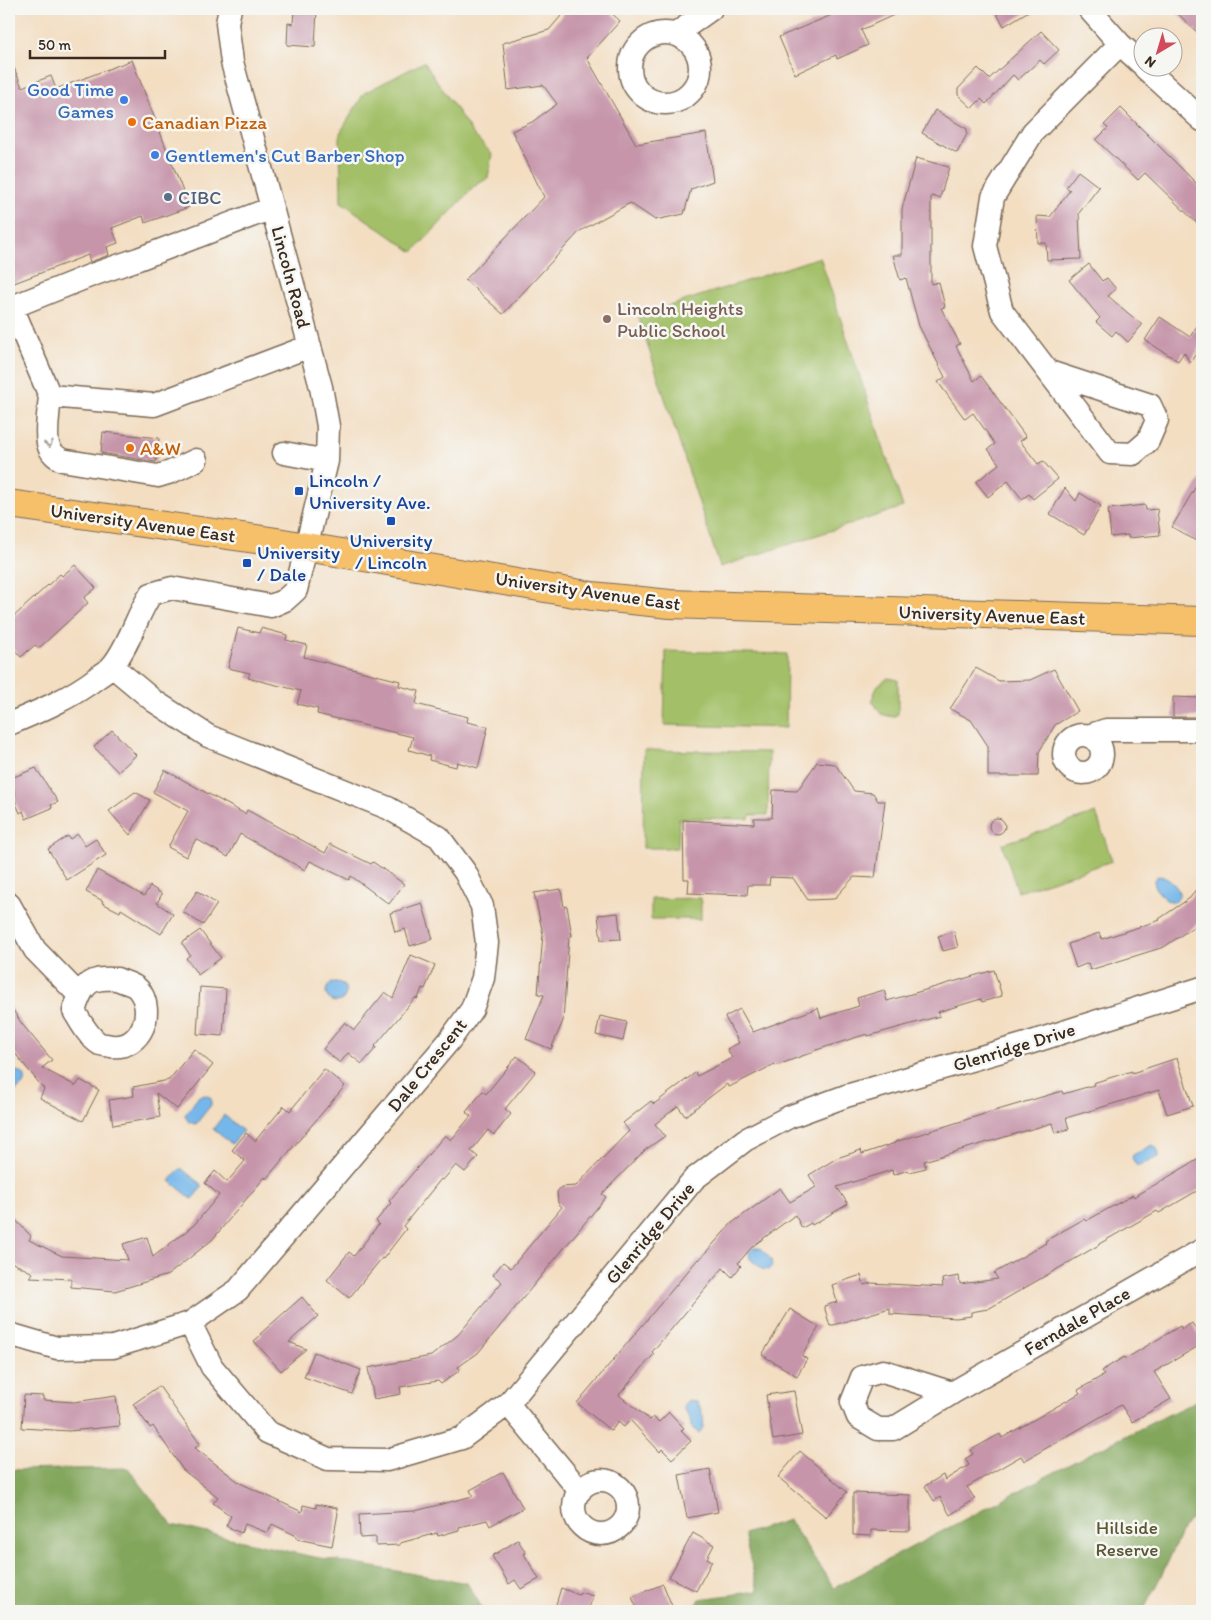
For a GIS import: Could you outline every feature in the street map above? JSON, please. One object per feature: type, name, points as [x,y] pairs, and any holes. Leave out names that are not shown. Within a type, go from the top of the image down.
[{"type":"main road","name":"University Avenue East","points":[[9,504],[393,560],[592,596],[670,604],[1202,621]]},
{"type":"street","name":"Lincoln Road","points":[[230,9],[227,23],[232,62],[322,387],[328,426],[327,461],[306,547]]},
{"type":"street","points":[[676,34],[711,9]]},
{"type":"street","points":[[1088,9],[1134,57]]},
{"type":"street","points":[[1049,372],[1150,405],[1157,420],[1148,441],[1133,454],[1110,453],[1002,311],[985,246],[993,197],[1034,132],[1120,44]]},
{"type":"street","points":[[1156,78],[1202,120]]},
{"type":"street","points":[[196,460],[158,476],[62,460],[54,455],[48,447],[47,439],[50,396],[12,307],[272,208]]},
{"type":"street","points":[[50,396],[154,405],[310,346]]},
{"type":"street","points":[[284,453],[327,461]]},
{"type":"street","points":[[9,724],[47,708],[83,689],[112,666],[130,636],[142,608],[151,594],[172,588],[271,606],[284,600],[296,590],[306,547]]},
{"type":"street","name":"Dale Crescent","points":[[9,1334],[57,1348],[113,1347],[190,1324],[238,1290],[449,1041],[472,1009],[483,978],[487,943],[482,906],[465,872],[439,837],[388,808],[208,736],[154,701],[112,666]]},
{"type":"street","points":[[1088,736],[1106,730],[1202,730]]},
{"type":"street","points":[[9,904],[36,950],[79,995]]},
{"type":"street","name":"Glenridge Drive","points":[[190,1324],[212,1367],[267,1432],[328,1459],[387,1460],[462,1438],[508,1404],[694,1179],[745,1140],[789,1117],[846,1096],[1026,1044],[1202,990]]},
{"type":"street","name":"Ferndale Place","points":[[952,1393],[1202,1250]]},
{"type":"street","points":[[508,1404],[580,1490]]},
{"type":"green space","points":[[424,62],[473,134],[492,154],[488,178],[475,186],[413,252],[341,202],[340,133],[364,93]]},
{"type":"green space","points":[[820,257],[903,507],[720,567],[638,316]]},
{"type":"green space","points":[[666,651],[787,654],[786,728],[664,725]]},
{"type":"green space","points":[[888,678],[898,680],[898,714],[893,717],[881,714],[872,700],[877,686]]},
{"type":"green space","points":[[644,750],[769,752],[768,815],[750,815],[749,819],[679,818],[678,848],[643,848]]},
{"type":"green space","points":[[1096,813],[1112,861],[1018,892],[1002,844]]},
{"type":"green space","points":[[701,898],[701,919],[651,919],[651,899]]},
{"type":"green space","name":"Hillside Reserve","points":[[1202,1398],[1202,1508],[1183,1528],[1143,1611],[693,1611],[700,1599],[758,1591],[744,1534],[789,1520],[834,1588],[1087,1455]]},
{"type":"green space","points":[[128,1468],[172,1525],[309,1556],[467,1583],[484,1611],[9,1611],[9,1470]]},
{"type":"water","points":[[1160,876],[1176,886],[1179,894],[1175,902],[1166,900],[1155,888],[1154,880]]},
{"type":"water","points":[[332,982],[340,982],[346,988],[346,996],[340,1002],[332,1002],[326,996],[326,988]]},
{"type":"water","points":[[15,1071],[23,1074],[25,1083],[9,1097],[9,1076]]},
{"type":"water","points":[[207,1095],[211,1098],[211,1105],[196,1124],[190,1122],[185,1115],[199,1096]]},
{"type":"water","points":[[224,1115],[243,1131],[232,1144],[213,1129]]},
{"type":"water","points":[[1152,1145],[1156,1147],[1159,1154],[1158,1157],[1139,1166],[1136,1165],[1132,1158],[1133,1155]]},
{"type":"water","points":[[181,1168],[203,1186],[192,1199],[170,1181]]},
{"type":"water","points":[[753,1248],[760,1248],[771,1259],[772,1266],[768,1270],[762,1269],[750,1259],[749,1252]]},
{"type":"water","points":[[689,1400],[697,1402],[702,1414],[704,1422],[699,1433],[691,1427],[689,1415],[683,1407]]},
{"type":"building","points":[[294,9],[317,9],[315,47],[287,45],[288,23],[293,24]]},
{"type":"building","points":[[567,9],[607,9],[620,21],[587,58],[636,144],[706,133],[713,181],[691,189],[684,214],[655,220],[630,203],[580,231],[503,314],[465,280],[544,197],[512,131],[532,122],[557,104],[543,85],[508,90],[503,43],[549,30]]},
{"type":"building","points":[[846,9],[907,9],[861,30],[868,45],[837,59],[836,55],[795,74],[779,37]]},
{"type":"building","points":[[994,9],[1032,9],[1004,26]]},
{"type":"building","points":[[1173,9],[1202,9],[1202,37]]},
{"type":"building","points":[[1041,31],[1059,50],[1044,64],[1040,60],[1018,80],[1013,75],[986,104],[981,99],[972,108],[958,95],[958,89],[978,68],[989,79]]},
{"type":"building","points":[[9,56],[22,87],[51,76],[56,89],[132,60],[189,207],[145,223],[143,216],[112,228],[118,243],[107,247],[109,255],[90,262],[88,255],[9,285]]},
{"type":"building","points":[[1121,108],[1202,189],[1202,228],[1145,173],[1138,180],[1096,140],[1108,128],[1104,125]]},
{"type":"building","points":[[935,110],[967,129],[967,134],[957,153],[922,133]]},
{"type":"building","points":[[916,158],[949,167],[940,198],[931,196],[931,284],[939,282],[945,307],[941,308],[960,344],[956,346],[974,381],[981,376],[1026,437],[1020,441],[1038,464],[1043,461],[1058,479],[1033,499],[1029,494],[1022,499],[1008,481],[988,497],[976,482],[999,464],[988,449],[995,444],[973,413],[965,419],[938,382],[945,377],[919,326],[906,278],[900,280],[893,255],[902,255],[902,209]]},
{"type":"building","points":[[1078,171],[1099,187],[1079,213],[1081,259],[1047,260],[1046,243],[1038,243],[1037,216],[1050,217],[1070,190],[1066,187]]},
{"type":"building","points":[[1089,264],[1102,281],[1107,278],[1116,289],[1108,296],[1142,325],[1128,342],[1116,331],[1112,336],[1096,322],[1100,318],[1069,280]]},
{"type":"building","points":[[1160,317],[1190,337],[1202,318],[1202,344],[1190,363],[1184,352],[1178,361],[1145,340]]},
{"type":"building","name":"A&W","points":[[103,432],[159,438],[156,462],[101,453]]},
{"type":"building","points":[[1202,476],[1202,535],[1198,542],[1172,527]]},
{"type":"building","points":[[1065,488],[1076,501],[1080,493],[1101,506],[1084,535],[1050,514]]},
{"type":"building","points":[[1145,505],[1146,510],[1157,509],[1160,535],[1128,538],[1128,535],[1111,537],[1108,509]]},
{"type":"building","points":[[75,565],[96,588],[84,598],[88,603],[39,648],[35,645],[21,657],[9,644],[9,631],[15,625],[10,620],[60,574],[62,576]]},
{"type":"building","points":[[238,628],[259,633],[261,628],[287,635],[286,640],[307,645],[304,657],[400,681],[399,686],[419,691],[416,704],[468,717],[467,722],[488,727],[478,768],[457,762],[456,767],[429,760],[430,756],[409,750],[413,737],[317,714],[318,709],[297,704],[301,691],[248,678],[250,673],[228,668]]},
{"type":"building","points":[[976,668],[999,681],[1030,680],[1054,669],[1078,711],[1055,725],[1039,752],[1038,776],[988,776],[988,746],[971,720],[950,709]]},
{"type":"building","points":[[1173,697],[1202,698],[1202,717],[1173,717]]},
{"type":"building","points":[[112,730],[136,755],[118,772],[94,747]]},
{"type":"building","points":[[817,762],[835,764],[854,791],[873,793],[878,801],[885,801],[875,878],[854,877],[834,899],[808,900],[793,878],[770,877],[769,885],[748,885],[747,895],[688,893],[689,879],[684,879],[683,820],[754,824],[754,818],[772,818],[773,790],[797,791]]},
{"type":"building","points":[[36,768],[58,802],[51,805],[52,808],[26,819],[23,811],[20,813],[13,796],[16,795],[9,779]]},
{"type":"building","points":[[165,770],[245,814],[247,810],[325,853],[330,844],[371,864],[373,862],[404,884],[389,904],[351,876],[349,880],[310,861],[305,870],[240,834],[228,857],[196,839],[186,857],[168,847],[188,811],[153,792]]},
{"type":"building","points":[[135,792],[150,800],[130,835],[109,811]]},
{"type":"building","points":[[994,818],[1000,818],[1005,823],[1003,832],[994,834],[989,829],[989,823]]},
{"type":"building","points":[[78,834],[85,846],[96,839],[106,855],[67,880],[48,849],[68,836],[70,839]]},
{"type":"building","points":[[97,870],[144,896],[150,886],[162,894],[157,903],[173,914],[161,934],[121,909],[120,912],[86,892]]},
{"type":"building","points":[[1202,881],[1202,921],[1164,947],[1090,970],[1088,963],[1076,968],[1068,944],[1099,933],[1102,939],[1160,920],[1190,898]]},
{"type":"building","points":[[561,889],[564,907],[567,906],[572,936],[569,937],[563,1021],[551,1049],[526,1039],[544,995],[538,994],[543,934],[534,893]]},
{"type":"building","points":[[197,891],[217,904],[203,925],[183,912]]},
{"type":"building","points":[[422,903],[433,939],[410,946],[405,929],[395,932],[390,913]]},
{"type":"building","points":[[618,913],[621,939],[601,940],[598,915]]},
{"type":"building","points":[[200,930],[221,958],[198,975],[186,958],[190,955],[182,943]]},
{"type":"building","points":[[954,931],[958,947],[943,951],[938,936]]},
{"type":"building","points":[[411,955],[435,965],[425,989],[422,988],[418,999],[415,998],[362,1064],[348,1053],[340,1063],[323,1049],[345,1022],[354,1030],[385,992],[393,998]]},
{"type":"building","points":[[994,970],[1002,996],[982,1002],[981,999],[938,1012],[940,1016],[868,1036],[867,1034],[813,1051],[775,1066],[775,1064],[729,1087],[727,1084],[685,1116],[678,1106],[655,1124],[665,1136],[645,1150],[602,1194],[606,1197],[478,1353],[458,1367],[460,1370],[441,1384],[438,1381],[400,1387],[401,1394],[374,1399],[368,1368],[431,1356],[458,1335],[502,1282],[493,1275],[503,1262],[511,1268],[562,1207],[558,1203],[557,1192],[561,1187],[576,1186],[629,1131],[623,1123],[651,1101],[654,1104],[695,1073],[697,1076],[732,1058],[727,1049],[739,1043],[725,1017],[740,1009],[753,1032],[818,1008],[821,1018],[859,1006],[857,998],[884,990],[887,1001]]},
{"type":"building","points":[[200,987],[226,989],[223,1036],[197,1034]]},
{"type":"building","points":[[9,1004],[22,1024],[52,1060],[42,1068],[76,1086],[80,1080],[99,1090],[83,1121],[40,1098],[44,1089],[9,1046]]},
{"type":"building","points":[[600,1016],[627,1022],[623,1041],[596,1035]]},
{"type":"building","points":[[194,1049],[213,1065],[177,1109],[156,1093],[160,1117],[113,1125],[109,1100],[134,1096],[133,1087],[169,1080]]},
{"type":"building","points":[[517,1056],[536,1071],[505,1109],[511,1114],[494,1135],[488,1130],[471,1151],[478,1157],[465,1172],[456,1165],[443,1180],[441,1179],[403,1226],[406,1229],[383,1259],[349,1298],[327,1280],[349,1252],[354,1256],[379,1224],[376,1221],[391,1203],[389,1201],[445,1135],[451,1140],[471,1116],[466,1112],[483,1091],[486,1094]]},
{"type":"building","points":[[1177,1058],[1193,1106],[1167,1114],[1159,1090],[1066,1118],[1069,1129],[1055,1133],[1052,1123],[924,1161],[926,1168],[909,1172],[908,1170],[893,1175],[892,1170],[837,1187],[848,1204],[812,1225],[811,1223],[802,1228],[795,1215],[753,1246],[738,1263],[741,1266],[732,1277],[723,1268],[652,1352],[654,1354],[619,1395],[650,1420],[653,1417],[659,1422],[669,1412],[684,1428],[681,1431],[691,1441],[672,1459],[662,1449],[660,1452],[630,1420],[624,1427],[618,1422],[611,1431],[577,1403],[698,1259],[732,1223],[780,1188],[790,1202],[816,1187],[809,1175],[837,1158],[861,1150],[862,1154],[981,1115],[1062,1091],[1063,1094],[1094,1085],[1093,1083],[1132,1071],[1132,1073]]},
{"type":"building","points":[[324,1069],[345,1086],[212,1240],[168,1275],[115,1291],[71,1287],[71,1279],[30,1277],[33,1273],[9,1261],[9,1213],[31,1236],[29,1240],[62,1256],[128,1260],[123,1244],[147,1237],[153,1257],[194,1225],[219,1195],[205,1183],[215,1171],[227,1182],[245,1161],[232,1150],[246,1133],[255,1141],[284,1106],[290,1111]]},
{"type":"building","points":[[1202,1157],[1202,1188],[1159,1213],[1157,1211],[988,1309],[971,1312],[971,1316],[956,1318],[890,1314],[890,1308],[830,1326],[824,1306],[837,1302],[832,1285],[861,1275],[864,1285],[871,1283],[943,1287],[942,1279],[959,1276],[960,1284],[998,1279],[994,1273],[1046,1243],[1045,1241],[1084,1219],[1086,1221],[1133,1195],[1134,1197]]},
{"type":"building","points":[[302,1297],[318,1316],[289,1342],[306,1349],[281,1371],[254,1341]]},
{"type":"building","points":[[790,1309],[819,1327],[802,1356],[807,1359],[797,1376],[762,1355]]},
{"type":"building","points":[[1192,1323],[1202,1340],[1202,1344],[1154,1372],[1171,1399],[1132,1422],[1121,1405],[1024,1461],[1021,1456],[967,1487],[975,1499],[950,1515],[940,1497],[934,1501],[925,1486],[943,1475],[945,1480],[969,1465],[965,1459],[973,1454],[971,1450],[1000,1434],[1002,1438],[1080,1393],[1078,1390],[1104,1375],[1101,1371],[1124,1357],[1125,1359],[1180,1326],[1182,1329]]},
{"type":"building","points":[[314,1352],[361,1370],[352,1394],[304,1377]]},
{"type":"building","points":[[159,1386],[200,1444],[195,1448],[240,1483],[302,1512],[303,1505],[316,1508],[316,1504],[337,1508],[338,1513],[332,1546],[297,1539],[297,1536],[272,1524],[268,1533],[245,1524],[241,1533],[226,1526],[231,1516],[213,1503],[218,1497],[183,1470],[153,1426],[150,1428],[133,1404]]},
{"type":"building","points":[[794,1391],[802,1435],[773,1440],[766,1395]]},
{"type":"building","points":[[24,1395],[43,1396],[43,1400],[74,1402],[116,1396],[120,1426],[69,1431],[22,1428]]},
{"type":"building","points":[[800,1451],[847,1492],[826,1517],[778,1477]]},
{"type":"building","points":[[710,1469],[718,1512],[687,1518],[679,1475]]},
{"type":"building","points":[[503,1472],[523,1508],[490,1526],[487,1520],[459,1527],[459,1530],[438,1536],[437,1533],[400,1543],[400,1545],[376,1546],[376,1537],[360,1538],[359,1514],[415,1511],[473,1496],[470,1490]]},
{"type":"building","points":[[853,1493],[910,1495],[910,1531],[871,1530],[871,1536],[853,1535]]},
{"type":"building","points":[[693,1533],[714,1545],[707,1558],[712,1561],[696,1591],[669,1577]]},
{"type":"building","points":[[518,1540],[539,1579],[521,1589],[515,1580],[509,1584],[492,1556]]},
{"type":"building","points":[[663,1584],[674,1611],[638,1611],[632,1597]]},
{"type":"building","points":[[561,1588],[579,1595],[580,1592],[593,1596],[588,1611],[554,1611]]},
{"type":"place","name":"Good Time Games","points":[[124,100]]},
{"type":"place","name":"Canadian Pizza","points":[[132,122]]},
{"type":"place","name":"Gentlemen's Cut Barber Shop","points":[[155,155]]},
{"type":"place","name":"CIBC","points":[[168,197]]},
{"type":"place","name":"Lincoln Heights Public School","points":[[607,319]]},
{"type":"place","name":"A&W","points":[[130,448]]},
{"type":"place","name":"Lincoln / University Ave.","points":[[299,491]]},
{"type":"place","name":"University / Lincoln","points":[[391,521]]},
{"type":"place","name":"University / Dale","points":[[247,563]]}]
